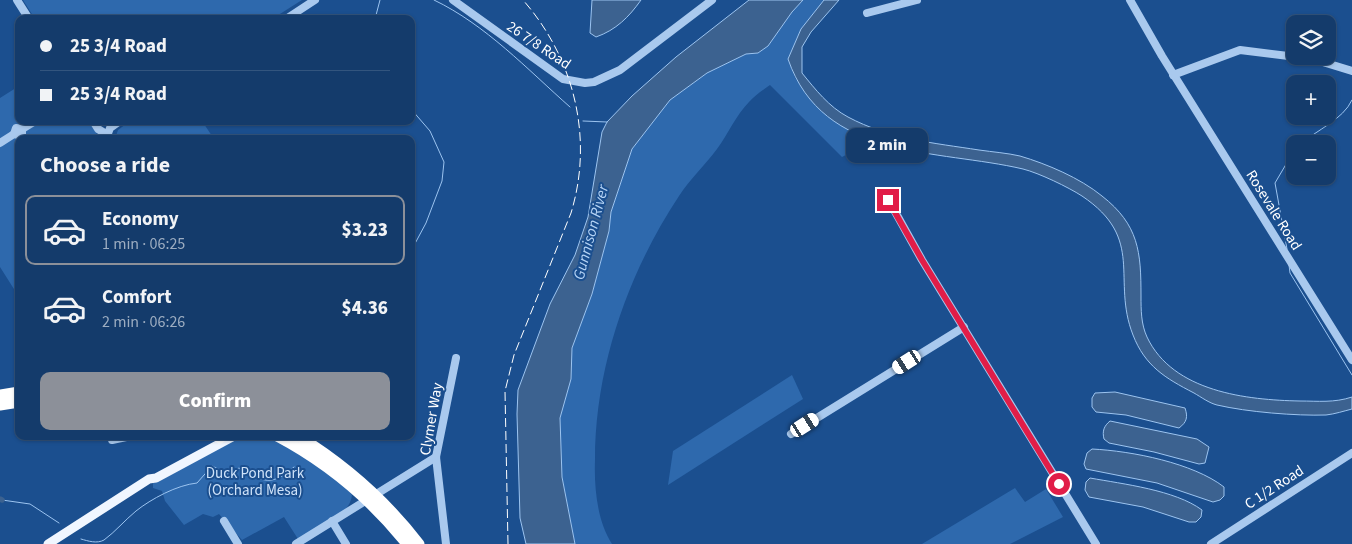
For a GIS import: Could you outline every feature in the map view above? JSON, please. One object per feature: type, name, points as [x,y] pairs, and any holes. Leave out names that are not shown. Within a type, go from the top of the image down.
[{"type":"highway","points":[[0,395],[15,393]]},
{"type":"highway","points":[[0,405],[15,403]]},
{"type":"highway","points":[[285,440],[306,451],[380,503],[415,544]]},
{"type":"highway","points":[[304,440],[314,446]]},
{"type":"highway","points":[[308,440],[372,497],[419,544]]},
{"type":"highway","points":[[372,497],[407,544]]},
{"type":"main road","points":[[48,544],[149,479],[154,473],[216,440]]},
{"type":"main road","points":[[149,479],[156,478],[227,440]]},
{"type":"street","points":[[17,0],[26,15]]},
{"type":"street","points":[[292,15],[315,0]]},
{"type":"street","name":"26 7/8 Road","points":[[454,0],[562,79],[585,84],[607,77],[620,70],[712,0]]},
{"type":"street","points":[[867,12],[917,0]]},
{"type":"street","name":"Rosevale Road","points":[[1130,0],[1174,75],[1352,360]]},
{"type":"street","points":[[1174,75],[1240,50],[1313,59],[1352,71]]},
{"type":"street","points":[[20,135],[31,125]]},
{"type":"street","points":[[96,125],[105,135]]},
{"type":"street","points":[[106,135],[110,128],[114,125]]},
{"type":"street","points":[[0,143],[15,137]]},
{"type":"street","points":[[888,200],[1096,544]]},
{"type":"street","points":[[791,434],[964,327]]},
{"type":"street","name":"Clymer Way","points":[[446,544],[436,457],[456,358]]},
{"type":"street","name":"C 1/2 Road","points":[[1211,544],[1352,453]]},
{"type":"street","points":[[296,544],[436,457]]},
{"type":"street","points":[[224,521],[238,544]]},
{"type":"street","points":[[332,521],[346,544]]},
{"type":"green space","points":[[23,0],[302,0],[278,15],[32,15]]},
{"type":"green space","points":[[803,0],[824,0],[801,29],[788,59],[795,78],[831,119],[873,141],[842,157],[770,85],[744,107],[717,149],[679,196],[644,257],[630,289],[608,356],[601,390],[597,425],[596,492],[603,525],[612,544],[575,544],[562,477],[560,418],[571,348],[592,294],[609,231],[611,212],[632,149],[670,100],[707,73],[746,54],[758,53],[768,46]]},
{"type":"green space","points":[[15,89],[15,125],[91,125],[98,135],[15,135],[15,291],[0,267],[0,98]]},
{"type":"green space","points":[[125,125],[205,125],[211,135],[116,135],[118,130]]},
{"type":"green space","points":[[792,375],[803,399],[668,485],[673,451]]},
{"type":"green space","name":"Duck Pond Park (Orchard Mesa)","points":[[235,440],[275,440],[296,450],[346,487],[352,495],[350,503],[339,516],[298,539],[284,517],[242,540],[219,514],[213,517],[203,514],[184,525],[165,501],[162,491],[153,488],[153,483]]},
{"type":"green space","points":[[1015,488],[1025,502],[1046,489],[1063,517],[1010,544],[922,544]]},
{"type":"water","points":[[592,0],[641,0],[622,22],[610,31],[596,37],[590,33]]},
{"type":"water","name":"Gunnison River","points":[[749,0],[803,0],[768,46],[758,53],[746,54],[707,73],[670,100],[632,149],[611,212],[609,231],[592,294],[572,348],[571,379],[560,418],[562,477],[575,544],[526,544],[520,518],[518,390],[550,304],[575,255],[588,217],[602,132],[607,122],[632,96],[676,57]]},
{"type":"water","points":[[824,0],[839,0],[811,32],[802,47],[802,73],[823,97],[841,113],[879,130],[896,135],[1020,156],[1052,167],[1084,183],[1114,207],[1131,229],[1140,266],[1141,312],[1145,332],[1159,356],[1174,370],[1193,381],[1235,395],[1279,400],[1326,401],[1352,397],[1352,409],[1326,415],[1286,414],[1257,412],[1214,404],[1205,400],[1157,370],[1138,346],[1127,315],[1120,244],[1114,228],[1102,212],[1082,196],[1053,181],[1023,169],[887,145],[855,133],[828,116],[805,92],[788,59],[801,29]]},
{"type":"water","points":[[1115,392],[1185,408],[1186,419],[1184,424],[1179,428],[1126,415],[1096,412],[1092,407],[1092,398],[1095,393]]},
{"type":"water","points":[[1110,421],[1197,439],[1209,447],[1205,463],[1199,464],[1109,443],[1104,439],[1103,431]]},
{"type":"water","points":[[1092,449],[1125,452],[1161,460],[1196,471],[1224,487],[1224,496],[1220,500],[1213,502],[1157,483],[1086,469],[1084,464],[1087,453]]},
{"type":"water","points":[[1090,478],[1133,485],[1178,497],[1202,510],[1201,517],[1196,522],[1189,522],[1143,507],[1089,497],[1085,490],[1086,482]]},
{"type":"waterway","points":[[376,15],[380,0]]},
{"type":"waterway","points":[[434,0],[453,10],[489,35],[570,107]]},
{"type":"waterway","points":[[1313,135],[1336,119],[1352,100]]},
{"type":"waterway","points":[[415,114],[430,131],[444,162],[442,181],[426,223],[415,244]]},
{"type":"waterway","points":[[583,121],[607,122]]},
{"type":"waterway","points":[[1286,164],[1275,183],[1287,249]]},
{"type":"waterway","points":[[1289,265],[1290,273],[1352,375]]},
{"type":"waterway","points":[[81,539],[95,542],[104,540],[142,506],[173,490],[197,483],[212,466],[228,474],[239,468],[255,477],[267,480],[279,478],[294,467]]},
{"type":"waterway","points":[[2,500],[30,504],[59,523]]},
{"type":"railway","points":[[508,544],[505,391],[514,355],[571,213],[578,185],[580,156],[575,100],[567,73],[541,23],[523,0]]},
{"type":"route","points":[[888,200],[922,260],[1059,484]]}]
